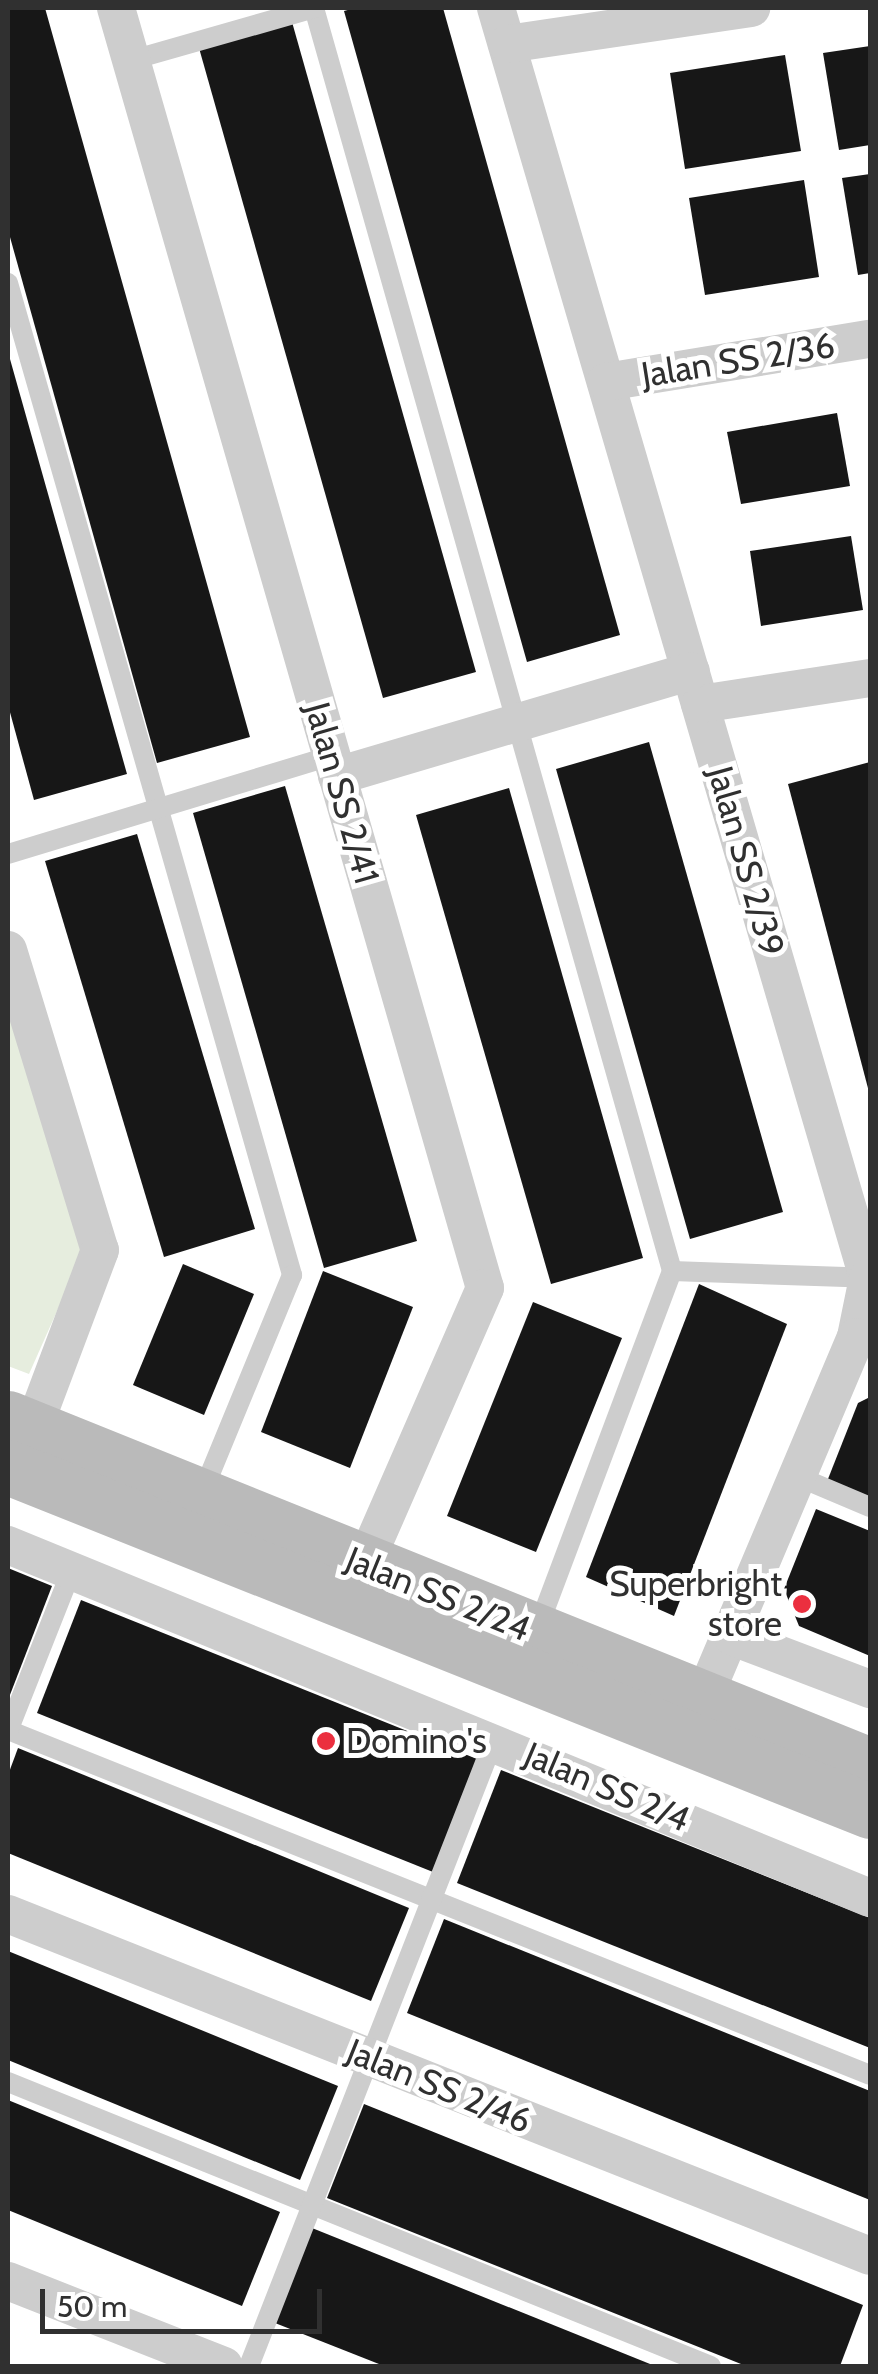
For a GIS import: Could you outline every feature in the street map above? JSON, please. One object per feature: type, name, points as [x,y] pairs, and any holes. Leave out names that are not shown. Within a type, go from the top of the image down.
[{"type":"main road","name":"Jalan SS 2/24","points":[[16,1438],[200,1498],[870,1765]]},
{"type":"main road","name":"Jalan SS 2/24","points":[[16,1438],[870,1811]]},
{"type":"street","name":"Jalan SS 2/41","points":[[116,8],[485,1288],[364,1565]]},
{"type":"street","name":"Jalan SS 2/39","points":[[496,8],[869,1278],[863,1340],[702,1700]]},
{"type":"street","points":[[507,44],[752,8]]},
{"type":"street","name":"Jalan SS 2/36","points":[[606,382],[870,339]]},
{"type":"street","points":[[334,766],[516,723],[696,688],[869,683]]},
{"type":"street","points":[[8,950],[100,1250],[16,1438]]},
{"type":"street","name":"Jalan SS 2/4","points":[[8,1546],[494,1740],[870,1898]]},
{"type":"street","points":[[733,1637],[870,1690]]},
{"type":"street","name":"Jalan SS 2/46","points":[[8,1914],[870,2256]]},
{"type":"street","points":[[8,2281],[224,2366]]},
{"type":"lane","points":[[132,60],[315,8],[672,1271],[536,1633]]},
{"type":"lane","points":[[8,283],[292,1274],[200,1498]]},
{"type":"lane","points":[[8,854],[158,809],[334,766]]},
{"type":"lane","points":[[672,1271],[869,1278]]},
{"type":"lane","points":[[799,1477],[870,1507]]},
{"type":"lane","points":[[71,1572],[8,1730],[870,2075]]},
{"type":"lane","points":[[249,2366],[365,2056],[494,1740]]},
{"type":"lane","points":[[8,2082],[711,2366]]},
{"type":"green space","points":[[8,999],[85,1248],[29,1374],[8,1366]]},
{"type":"building","points":[[8,8],[45,8],[250,737],[157,763],[8,230]]},
{"type":"building","points":[[443,8],[620,635],[527,662],[344,11]]},
{"type":"building","points":[[292,22],[476,672],[383,698],[199,48]]},
{"type":"building","points":[[870,46],[870,145],[839,150],[823,53]]},
{"type":"building","points":[[785,55],[801,151],[685,169],[670,73]]},
{"type":"building","points":[[870,174],[870,273],[858,275],[842,178]]},
{"type":"building","points":[[804,180],[819,277],[705,295],[689,198]]},
{"type":"building","points":[[8,352],[127,774],[34,800],[8,705]]},
{"type":"building","points":[[837,413],[850,486],[741,504],[727,432]]},
{"type":"building","points":[[851,536],[863,610],[761,626],[750,551]]},
{"type":"building","points":[[649,742],[783,1212],[690,1239],[556,769]]},
{"type":"building","points":[[870,762],[870,1092],[869,1092],[788,784]]},
{"type":"building","points":[[285,786],[417,1241],[324,1268],[193,813]]},
{"type":"building","points":[[509,788],[643,1258],[551,1284],[416,815]]},
{"type":"building","points":[[137,834],[255,1229],[164,1257],[45,861]]},
{"type":"building","points":[[183,1264],[254,1294],[204,1415],[133,1385]]},
{"type":"building","points":[[323,1271],[413,1307],[350,1468],[261,1432]]},
{"type":"building","points":[[699,1284],[787,1324],[674,1616],[586,1577]]},
{"type":"building","points":[[533,1302],[622,1338],[536,1552],[447,1516]]},
{"type":"building","points":[[870,1397],[870,1502],[826,1484],[858,1403]]},
{"type":"building","points":[[816,1509],[870,1531],[870,1656],[799,1626],[784,1589]]},
{"type":"building","points":[[8,1568],[52,1586],[8,1700]]},
{"type":"building","points":[[81,1600],[477,1759],[433,1872],[37,1713]]},
{"type":"building","points":[[18,1748],[409,1908],[371,2001],[8,1853],[8,1775]]},
{"type":"building","points":[[501,1770],[870,1918],[870,2048],[457,1883]]},
{"type":"building","points":[[444,1919],[870,2091],[870,2200],[407,2013]]},
{"type":"building","points":[[8,1951],[338,2086],[300,2180],[8,2060]]},
{"type":"building","points":[[8,2100],[280,2212],[242,2306],[8,2210]]},
{"type":"building","points":[[364,2104],[863,2305],[840,2366],[746,2366],[327,2198]]},
{"type":"building","points":[[312,2228],[655,2366],[384,2366],[275,2323]]},
{"type":"place","name":"Superbright store","points":[[802,1604]]},
{"type":"place","name":"Domino's","points":[[326,1741]]}]
